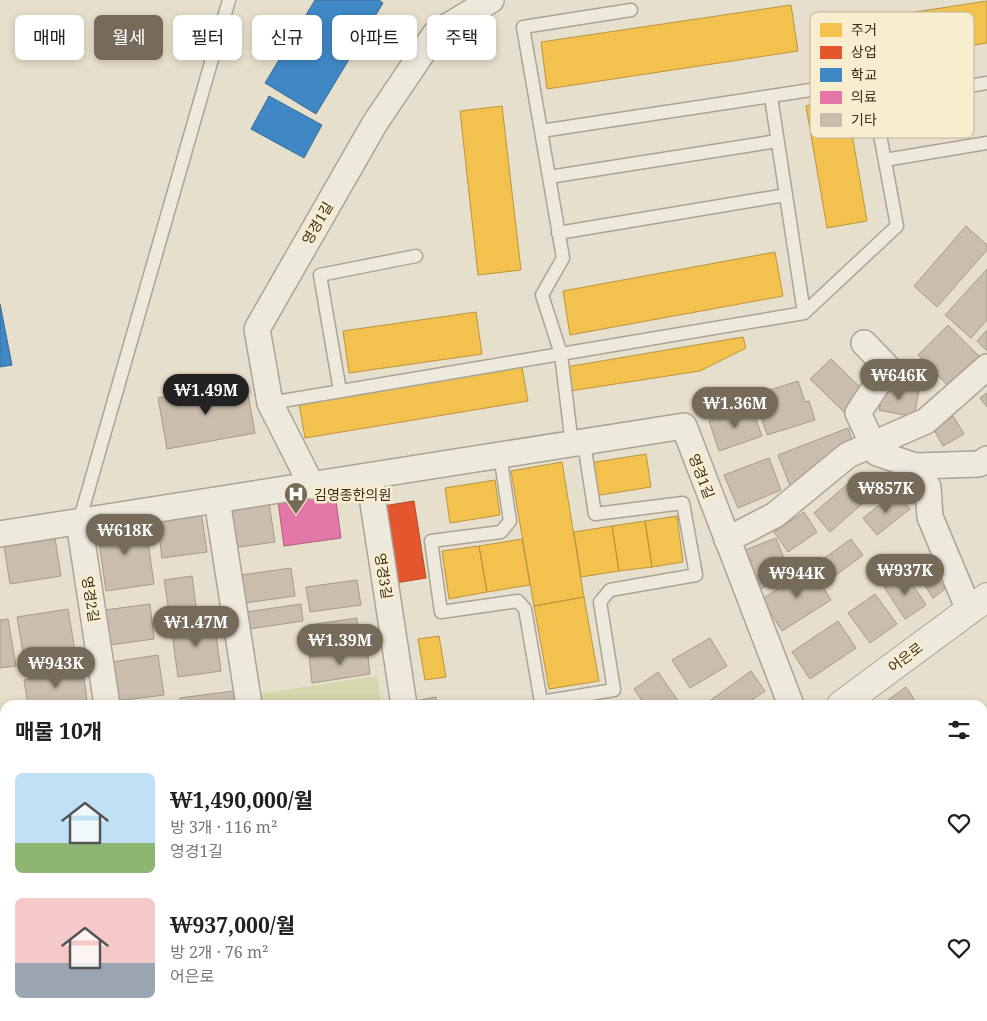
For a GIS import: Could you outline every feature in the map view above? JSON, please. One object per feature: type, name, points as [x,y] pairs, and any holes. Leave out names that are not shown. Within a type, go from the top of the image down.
[{"type":"street","name":"영경1길","points":[[312,486],[270,403],[257,329],[375,122],[435,34],[492,0]]},
{"type":"street","points":[[864,343],[888,368],[858,412],[877,453],[915,466],[979,464],[987,459]]},
{"type":"street","points":[[727,540],[775,515],[848,454],[926,421],[987,367]]},
{"type":"street","name":"영경1길","points":[[0,534],[684,426],[789,700]]},
{"type":"street","name":"어은로","points":[[848,700],[978,603],[930,516],[928,487],[915,466]]},
{"type":"street","name":"영경3길","points":[[369,477],[403,700]]},
{"type":"street","points":[[216,500],[248,700]]},
{"type":"street","name":"영경2길","points":[[79,522],[106,700]]},
{"type":"lane","points":[[79,522],[229,0]]},
{"type":"lane","points":[[553,700],[614,690],[600,602],[610,590],[696,575],[684,503],[595,514],[578,444],[561,354],[542,295],[563,258],[523,27],[631,10]]},
{"type":"lane","points":[[974,85],[987,83]]},
{"type":"lane","points":[[541,131],[810,91]]},
{"type":"lane","points":[[771,97],[804,313]]},
{"type":"lane","points":[[270,403],[804,313],[897,226],[881,138]]},
{"type":"lane","points":[[549,177],[777,141]]},
{"type":"lane","points":[[885,160],[987,143]]},
{"type":"lane","points":[[558,232],[786,195]]},
{"type":"lane","points":[[340,391],[320,275],[416,256]]},
{"type":"lane","points":[[500,455],[510,521],[501,532],[431,542],[441,612],[518,601],[526,609],[541,700]]},
{"type":"green space","points":[[377,676],[380,700],[259,700],[258,694]]},
{"type":"building: 주거","points":[[987,1],[987,43],[974,45],[974,12],[915,12]]},
{"type":"building: 주거","points":[[791,5],[798,51],[547,89],[541,42]]},
{"type":"building: 주거","points":[[810,105],[810,129],[806,106]]},
{"type":"building: 주거","points":[[502,106],[521,270],[478,275],[460,111]]},
{"type":"building: 주거","points":[[812,138],[853,138],[867,221],[827,228]]},
{"type":"building: 주거","points":[[775,252],[783,296],[570,335],[563,291]]},
{"type":"building: 주거","points":[[476,312],[482,354],[349,373],[343,331]]},
{"type":"building: 주거","points":[[743,337],[746,348],[700,371],[570,391],[566,367]]},
{"type":"building: 주거","points":[[522,367],[528,401],[305,438],[299,404]]},
{"type":"building: 주거","points":[[646,454],[651,487],[594,496],[589,463]]},
{"type":"building: 주거","points":[[562,462],[584,597],[534,606],[511,471]]},
{"type":"building: 주거","points":[[495,480],[500,515],[450,523],[445,488]]},
{"type":"building: 주거","points":[[677,516],[683,562],[652,567],[645,521]]},
{"type":"building: 주거","points":[[645,521],[652,567],[619,571],[612,526]]},
{"type":"building: 주거","points":[[612,526],[619,571],[581,577],[574,532]]},
{"type":"building: 주거","points":[[522,539],[530,585],[487,592],[479,546]]},
{"type":"building: 주거","points":[[479,546],[487,592],[449,599],[442,551]]},
{"type":"building: 주거","points":[[584,597],[599,681],[549,689],[534,606]]},
{"type":"building: 주거","points":[[439,636],[446,677],[425,680],[418,639]]},
{"type":"building: 상업","points":[[414,501],[426,578],[389,584],[377,507]]},
{"type":"building: 학교","points":[[315,0],[379,0],[383,3],[376,15],[332,15],[332,60],[349,60],[316,114],[265,83],[279,60],[322,60],[322,15],[306,15]]},
{"type":"building: 학교","points":[[269,96],[322,125],[304,158],[251,129]]},
{"type":"building: 학교","points":[[0,304],[12,365],[0,367]]},
{"type":"building: 의료","points":[[335,494],[341,538],[284,546],[278,502]]},
{"type":"building: 기타","points":[[966,226],[987,245],[987,250],[937,307],[914,286]]},
{"type":"building: 기타","points":[[987,269],[987,320],[971,338],[945,315]]},
{"type":"building: 기타","points":[[948,325],[981,358],[950,388],[918,355]]},
{"type":"building: 기타","points":[[987,330],[987,351],[977,341]]},
{"type":"building: 기타","points":[[831,359],[866,393],[846,414],[810,379]]},
{"type":"building: 기타","points":[[798,381],[805,402],[809,401],[815,420],[767,435],[754,395]]},
{"type":"building: 기타","points":[[246,383],[255,433],[167,449],[158,398]]},
{"type":"building: 기타","points":[[885,384],[919,391],[914,417],[879,410]]},
{"type":"building: 기타","points":[[987,393],[987,407],[980,398]]},
{"type":"building: 기타","points":[[751,406],[762,436],[719,451],[709,421]]},
{"type":"building: 기타","points":[[953,416],[964,434],[943,446],[933,428]]},
{"type":"building: 기타","points":[[848,428],[856,450],[825,473],[790,486],[778,455]]},
{"type":"building: 기타","points":[[769,458],[781,490],[738,508],[724,475]]},
{"type":"building: 기타","points":[[860,473],[877,491],[830,532],[814,513]]},
{"type":"building: 기타","points":[[896,492],[910,509],[877,535],[863,518]]},
{"type":"building: 기타","points":[[269,503],[275,542],[232,548],[226,509]]},
{"type":"building: 기타","points":[[201,512],[207,552],[162,558],[157,518]]},
{"type":"building: 기타","points":[[804,512],[817,532],[788,552],[774,532]]},
{"type":"building: 기타","points":[[145,521],[154,584],[106,591],[97,528]]},
{"type":"building: 기타","points":[[55,538],[61,576],[10,584],[4,546]]},
{"type":"building: 기타","points":[[776,538],[791,577],[760,589],[745,550]]},
{"type":"building: 기타","points":[[851,539],[863,555],[831,579],[819,562]]},
{"type":"building: 기타","points":[[930,567],[945,589],[933,598],[918,575]]},
{"type":"building: 기타","points":[[291,568],[295,596],[245,603],[241,575]]},
{"type":"building: 기타","points":[[812,568],[831,600],[782,631],[762,599]]},
{"type":"building: 기타","points":[[905,573],[926,605],[905,619],[884,587]]},
{"type":"building: 기타","points":[[192,576],[197,614],[170,618],[164,580]]},
{"type":"building: 기타","points":[[357,580],[361,605],[310,612],[306,587]]},
{"type":"building: 기타","points":[[875,594],[897,624],[870,643],[848,613]]},
{"type":"building: 기타","points":[[150,604],[154,639],[110,645],[105,610]]},
{"type":"building: 기타","points":[[301,604],[303,621],[249,629],[246,612]]},
{"type":"building: 기타","points":[[68,609],[75,651],[24,659],[17,617]]},
{"type":"building: 기타","points":[[357,618],[359,637],[317,643],[315,624]]},
{"type":"building: 기타","points":[[8,619],[16,666],[0,668],[0,620]]},
{"type":"building: 기타","points":[[214,620],[221,671],[178,677],[171,626]]},
{"type":"building: 기타","points":[[838,621],[856,648],[810,679],[792,652]]},
{"type":"building: 기타","points":[[710,638],[727,666],[690,688],[672,660]]},
{"type":"building: 기타","points":[[367,648],[370,674],[312,683],[309,657]]},
{"type":"building: 기타","points":[[158,655],[164,695],[117,700],[112,662]]},
{"type":"building: 기타","points":[[83,670],[87,700],[27,700],[24,680]]},
{"type":"building: 기타","points":[[751,671],[765,691],[752,700],[711,700]]},
{"type":"building: 기타","points":[[658,672],[678,700],[642,700],[634,689]]},
{"type":"building: 기타","points":[[906,687],[915,700],[888,700]]},
{"type":"building: 기타","points":[[233,691],[234,700],[180,700],[180,698]]},
{"type":"building: 기타","points":[[436,697],[436,700],[420,700]]},
{"type":"place","name":"김영종한의원","points":[[296,515]]}]
